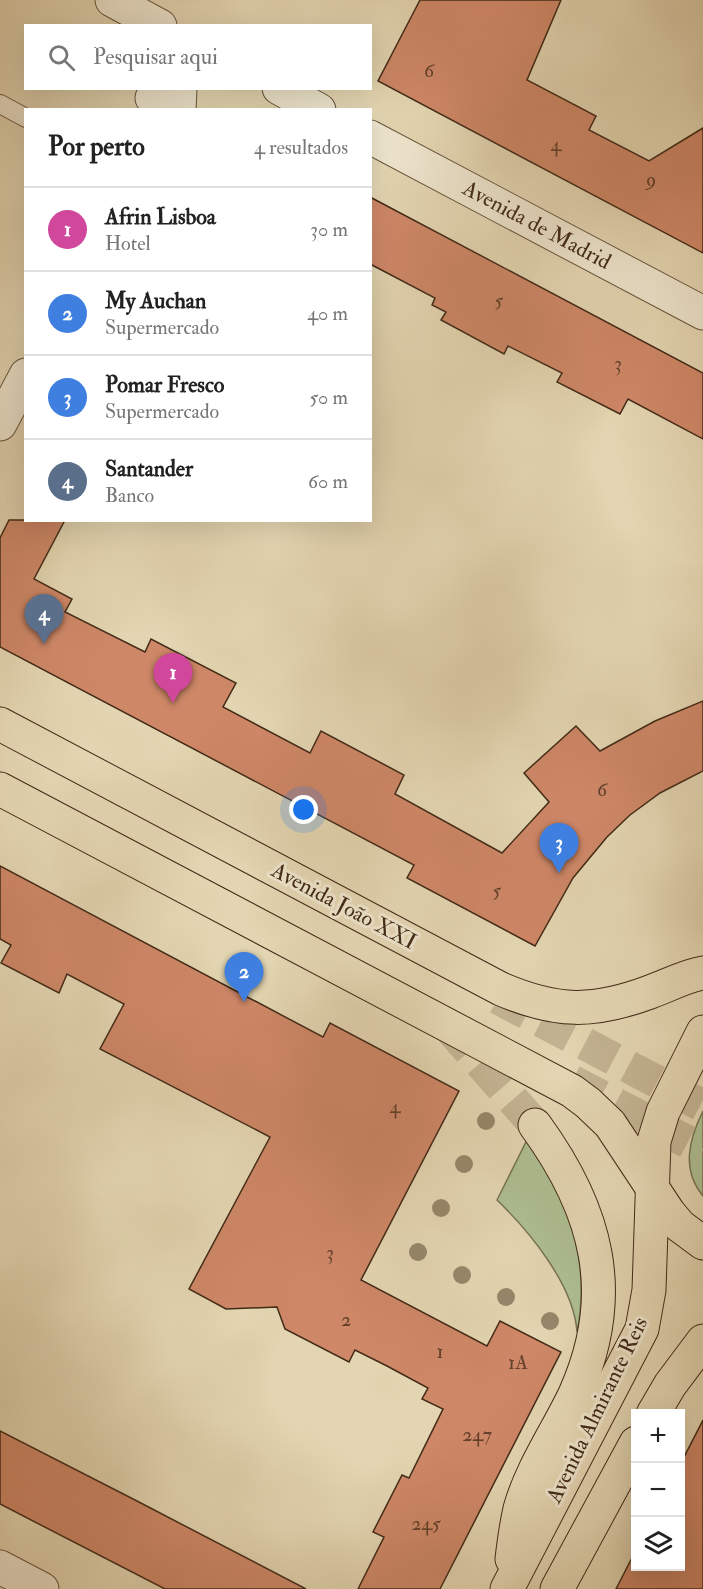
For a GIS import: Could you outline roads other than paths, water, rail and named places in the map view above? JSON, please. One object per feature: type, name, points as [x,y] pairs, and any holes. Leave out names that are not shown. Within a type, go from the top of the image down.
[{"type":"main road","name":"Avenida João XXI","points":[[0,724],[523,999],[545,1005],[595,1007],[622,1002],[703,973]]},
{"type":"main road","points":[[0,789],[572,1091],[610,1124],[669,1213],[680,1226],[703,1242]]},
{"type":"main road","name":"Avenida Almirante Reis","points":[[508,1587],[642,1329],[649,1290],[654,1141],[663,1112],[703,1032]]},
{"type":"main road","points":[[508,1587],[520,1509],[583,1375],[596,1323],[598,1300],[597,1266],[587,1218],[566,1172],[535,1125]]},
{"type":"main road","points":[[655,1409],[670,1385],[703,1341]]},
{"type":"main road","name":"Avenida Almirante Reis","points":[[557,1589],[631,1452]]},
{"type":"street","points":[[112,0],[156,24]]},
{"type":"street","points":[[283,90],[315,108]]},
{"type":"street","name":"Avenida de Madrid","points":[[372,138],[703,313]]},
{"type":"street","points":[[0,424],[24,379]]},
{"type":"street","points":[[0,1567],[42,1589]]},
{"type":"lane","points":[[0,104],[24,117]]},
{"type":"tunnel","points":[[498,998],[703,1106]]},
{"type":"tunnel","points":[[448,1026],[535,1125]]},
{"type":"tunnel","points":[[572,1081],[703,1150]]},
{"type":"place","name":"Santander","points":[[44,644]]},
{"type":"place","name":"Afrin Lisboa","points":[[173,703]]},
{"type":"place","name":"Pomar Fresco","points":[[559,873]]},
{"type":"place","name":"My Auchan","points":[[244,1002]]}]
